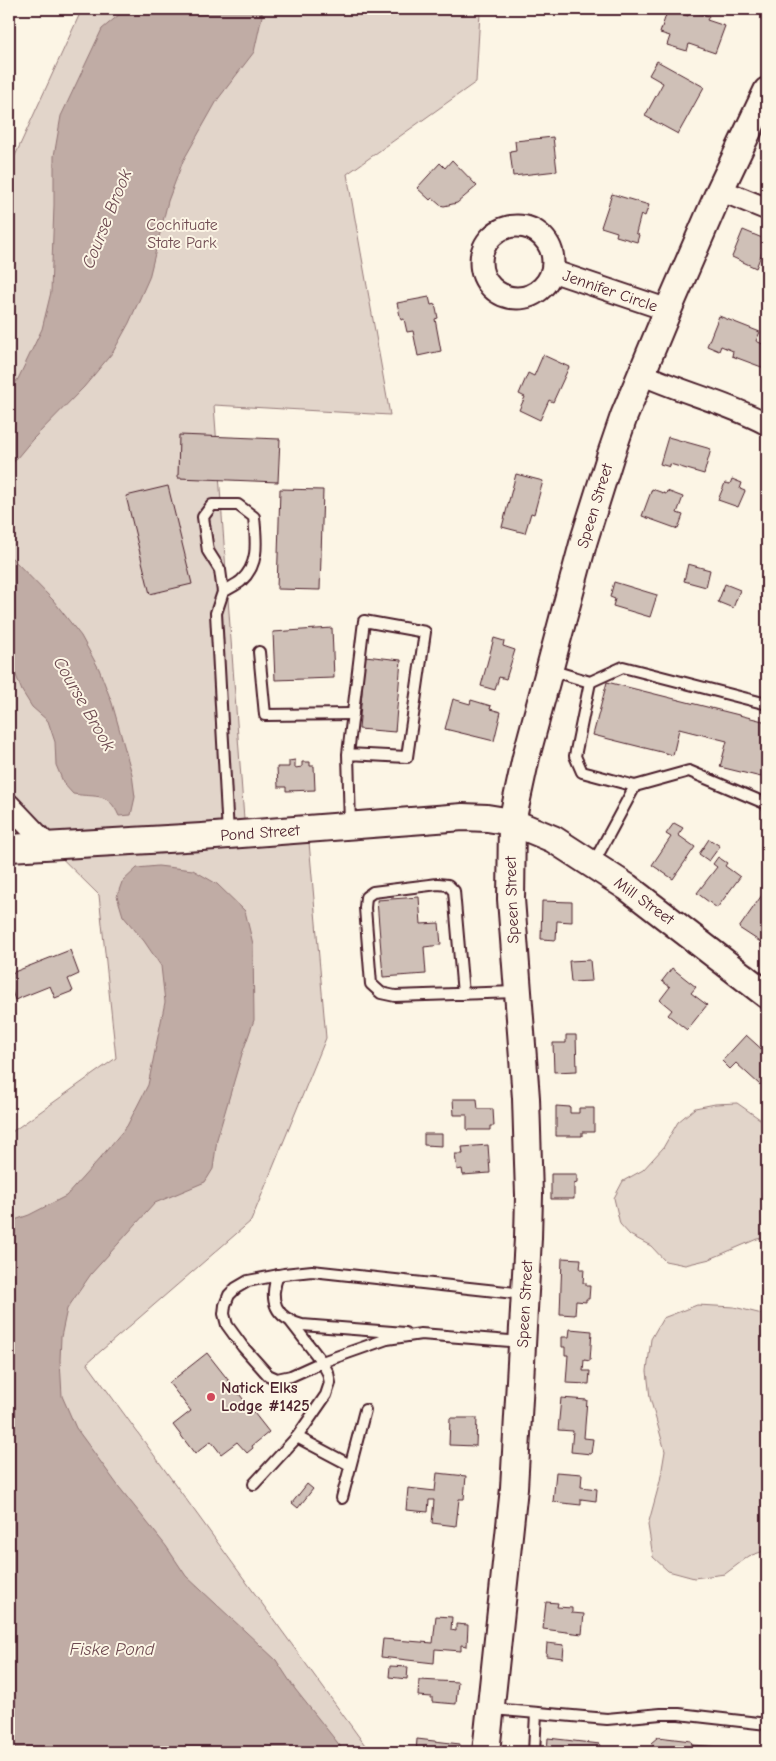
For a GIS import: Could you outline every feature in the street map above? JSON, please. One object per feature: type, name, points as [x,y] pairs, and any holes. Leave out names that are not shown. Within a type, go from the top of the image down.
[{"type":"street","name":"Speen Street","points":[[486,1752],[514,1488],[528,1238],[528,1146],[511,899],[512,822],[526,756],[596,499],[624,416],[720,190],[767,91]]},
{"type":"street","points":[[720,190],[767,209]]},
{"type":"street","name":"Jennifer Circle","points":[[552,271],[668,310]]},
{"type":"street","points":[[642,374],[767,424]]},
{"type":"street","points":[[9,805],[47,845]]},
{"type":"street","name":"Pond Street","points":[[9,848],[228,835],[463,817],[488,818],[512,822]]},
{"type":"street","name":"Mill Street","points":[[512,822],[553,839],[592,864],[627,887],[763,986]]},
{"type":"lane","points":[[224,592],[241,581],[254,564],[257,543],[254,517],[238,505],[212,505],[203,517],[208,551],[220,570],[224,592],[216,613],[228,835]]},
{"type":"lane","points":[[348,754],[407,758],[425,632],[364,621],[348,754],[350,826]]},
{"type":"lane","points":[[259,652],[265,715],[353,714]]},
{"type":"lane","points":[[549,670],[590,682],[622,667],[767,704]]},
{"type":"lane","points":[[590,682],[575,756],[582,772],[635,786],[689,771],[767,804]]},
{"type":"lane","points":[[592,864],[635,786]]},
{"type":"lane","points":[[463,994],[454,891],[448,885],[438,884],[373,892],[366,897],[365,908],[371,984],[382,993],[395,996],[463,994],[518,992]]},
{"type":"lane","points":[[421,1334],[387,1339],[322,1362],[291,1376],[277,1379],[268,1375],[243,1347],[227,1325],[224,1314],[225,1305],[229,1295],[248,1281],[312,1271],[525,1294]]},
{"type":"lane","points":[[254,1484],[297,1437],[326,1395],[330,1383],[328,1373],[322,1362],[291,1322],[279,1313],[274,1299],[274,1287],[278,1276]]},
{"type":"lane","points":[[291,1322],[302,1325],[523,1342]]},
{"type":"lane","points":[[342,1498],[365,1410]]},
{"type":"lane","points":[[297,1437],[350,1465]]},
{"type":"lane","points":[[491,1709],[607,1719],[679,1714],[767,1724]]},
{"type":"lane","points":[[534,1752],[536,1713]]},
{"type":"green space","name":"Cochituate State Park","points":[[82,9],[474,9],[480,13],[476,82],[347,174],[390,415],[214,405],[246,847],[309,842],[326,1038],[251,1221],[87,1363],[370,1752],[9,1752],[9,1134],[116,1058],[99,895],[19,816],[9,773],[9,169]]},
{"type":"green space","points":[[737,1103],[767,1124],[767,1237],[757,1239],[710,1259],[685,1265],[665,1261],[651,1246],[630,1235],[620,1224],[614,1198],[623,1181],[643,1170],[663,1148],[678,1122],[695,1108],[715,1104]]},
{"type":"green space","points":[[697,1305],[734,1307],[766,1315],[767,1317],[767,1550],[749,1556],[725,1574],[694,1578],[668,1571],[653,1557],[648,1525],[660,1481],[665,1451],[650,1398],[647,1371],[651,1339],[663,1318]]},
{"type":"water","name":"Course Brook","points":[[126,9],[262,9],[262,16],[254,52],[218,99],[183,161],[168,201],[149,278],[129,323],[113,352],[84,387],[32,440],[12,464],[9,476],[9,390],[18,379],[42,329],[51,292],[54,156],[61,116],[102,29]]},
{"type":"water","name":"Course Brook","points":[[9,555],[53,600],[81,636],[99,669],[112,703],[132,774],[135,797],[131,815],[119,816],[115,808],[106,799],[73,794],[64,784],[56,765],[55,742],[48,721],[32,707],[22,691],[9,657]]},
{"type":"water","name":"Fiske Pond","points":[[158,866],[193,870],[217,884],[245,911],[253,944],[254,1020],[217,1139],[213,1169],[205,1182],[155,1203],[91,1274],[67,1309],[61,1337],[62,1396],[76,1428],[119,1487],[166,1546],[186,1576],[276,1660],[295,1689],[345,1752],[9,1752],[9,1222],[29,1215],[66,1196],[127,1126],[148,1085],[165,1002],[161,966],[144,941],[123,916],[117,896],[122,882],[137,868]]},
{"type":"building","points":[[668,9],[688,16],[690,10],[709,16],[707,20],[725,26],[715,53],[689,44],[687,51],[667,45],[670,36],[660,33]]},
{"type":"building","points":[[657,61],[704,87],[678,134],[645,116],[663,83],[649,75]]},
{"type":"building","points":[[553,137],[557,171],[513,176],[510,151],[516,150],[515,141]]},
{"type":"building","points":[[452,160],[477,186],[457,203],[444,206],[432,198],[430,200],[417,188],[440,163],[445,168]]},
{"type":"building","points":[[612,194],[649,205],[645,216],[641,214],[636,233],[639,235],[637,242],[616,236],[617,232],[601,227]]},
{"type":"building","points":[[743,230],[767,240],[756,268],[732,257]]},
{"type":"building","points":[[429,297],[431,305],[435,304],[438,318],[435,319],[441,351],[418,356],[413,331],[407,332],[404,319],[401,320],[397,303]]},
{"type":"building","points":[[719,316],[760,332],[756,341],[767,346],[767,369],[732,356],[733,351],[721,346],[719,351],[707,346]]},
{"type":"building","points":[[543,355],[569,367],[553,402],[549,400],[540,420],[519,410],[525,397],[519,394],[528,373],[534,376]]},
{"type":"building","points":[[179,435],[280,439],[278,482],[178,478]]},
{"type":"building","points":[[668,437],[711,449],[704,474],[670,464],[670,467],[660,464]]},
{"type":"building","points":[[516,474],[543,481],[534,514],[531,513],[525,533],[502,527]]},
{"type":"building","points":[[732,479],[742,483],[740,489],[745,491],[738,507],[718,500],[725,483],[730,484]]},
{"type":"building","points":[[168,486],[192,584],[150,594],[126,496]]},
{"type":"building","points":[[280,489],[323,490],[320,590],[277,589]]},
{"type":"building","points":[[652,489],[666,494],[667,491],[683,497],[677,513],[683,515],[678,529],[642,516]]},
{"type":"building","points":[[688,564],[710,570],[706,587],[684,581]]},
{"type":"building","points":[[614,582],[657,595],[650,617],[613,606],[615,599],[610,597]]},
{"type":"building","points":[[725,584],[740,590],[733,608],[718,602]]},
{"type":"building","points":[[332,628],[334,678],[275,680],[273,632]]},
{"type":"building","points":[[494,638],[504,641],[503,646],[515,650],[506,679],[499,677],[495,690],[481,686]]},
{"type":"building","points":[[365,656],[401,660],[395,732],[359,729]]},
{"type":"building","points":[[607,682],[767,722],[767,738],[763,756],[766,757],[761,777],[720,767],[727,741],[679,729],[673,755],[593,735]]},
{"type":"building","points":[[453,699],[470,704],[471,700],[491,706],[490,709],[501,712],[494,741],[445,729]]},
{"type":"building","points":[[295,760],[295,768],[302,767],[302,762],[310,762],[310,766],[314,766],[315,790],[286,791],[286,787],[278,787],[277,767],[289,767],[289,761]]},
{"type":"building","points":[[674,823],[683,828],[678,835],[695,847],[673,879],[652,865],[671,837],[666,834]]},
{"type":"building","points":[[709,839],[720,846],[709,861],[699,854]]},
{"type":"building","points":[[718,857],[727,863],[725,866],[740,877],[717,908],[697,893],[717,867],[713,864]]},
{"type":"building","points":[[762,895],[767,899],[767,936],[762,943],[739,928]]},
{"type":"building","points":[[419,897],[421,924],[439,923],[441,945],[424,947],[426,974],[383,977],[377,900]]},
{"type":"building","points":[[542,901],[572,902],[572,922],[557,921],[556,940],[541,939]]},
{"type":"building","points":[[70,950],[79,974],[68,979],[73,991],[55,998],[50,986],[15,1000],[9,983],[9,974]]},
{"type":"building","points":[[590,960],[592,981],[571,982],[569,961]]},
{"type":"building","points":[[672,968],[696,987],[691,993],[707,1005],[687,1030],[668,1015],[672,1010],[660,1000],[670,987],[662,981]]},
{"type":"building","points":[[566,1035],[576,1035],[577,1071],[554,1072],[553,1043],[566,1043]]},
{"type":"building","points":[[746,1035],[767,1054],[767,1077],[760,1085],[736,1063],[730,1069],[722,1061]]},
{"type":"building","points":[[453,1099],[477,1099],[478,1109],[493,1109],[494,1126],[490,1126],[490,1130],[467,1130],[467,1115],[454,1115]]},
{"type":"building","points":[[556,1106],[570,1107],[570,1113],[579,1113],[579,1108],[594,1108],[594,1132],[582,1132],[582,1136],[556,1136]]},
{"type":"building","points":[[424,1134],[442,1134],[442,1146],[424,1145]]},
{"type":"building","points":[[488,1145],[490,1173],[463,1175],[462,1169],[457,1170],[455,1154],[463,1154],[462,1147]]},
{"type":"building","points":[[551,1174],[577,1174],[577,1183],[574,1184],[574,1199],[551,1199]]},
{"type":"building","points":[[562,1258],[581,1259],[580,1269],[584,1269],[583,1283],[586,1283],[586,1286],[590,1286],[589,1299],[586,1299],[586,1302],[576,1301],[575,1315],[560,1314]]},
{"type":"building","points":[[570,1329],[592,1331],[590,1361],[584,1360],[583,1371],[590,1371],[589,1384],[566,1383],[568,1355],[565,1355],[565,1347],[562,1347],[562,1337],[569,1337]]},
{"type":"building","name":"Natick Elks Lodge #1425","points":[[207,1353],[269,1432],[252,1446],[253,1448],[247,1453],[237,1442],[221,1454],[211,1441],[195,1454],[173,1425],[191,1411],[169,1383]]},
{"type":"building","points":[[561,1398],[587,1400],[584,1438],[593,1439],[591,1454],[571,1452],[573,1431],[558,1430]]},
{"type":"building","points":[[450,1418],[477,1418],[476,1446],[449,1445]]},
{"type":"building","points":[[556,1472],[582,1474],[581,1487],[597,1489],[596,1501],[581,1499],[581,1505],[553,1502]]},
{"type":"building","points":[[437,1473],[466,1476],[464,1499],[459,1499],[456,1526],[432,1523],[434,1500],[429,1500],[428,1512],[406,1510],[408,1488],[435,1491]]},
{"type":"building","points":[[307,1484],[313,1489],[298,1508],[292,1503]]},
{"type":"building","points":[[546,1602],[558,1603],[557,1607],[572,1608],[572,1613],[584,1614],[582,1634],[543,1629]]},
{"type":"building","points":[[436,1616],[452,1617],[451,1630],[456,1631],[456,1624],[468,1625],[467,1646],[461,1645],[461,1651],[435,1649],[434,1663],[381,1657],[383,1639],[433,1643]]},
{"type":"building","points":[[547,1643],[564,1645],[563,1658],[546,1656]]},
{"type":"building","points":[[390,1666],[408,1667],[407,1679],[389,1677]]},
{"type":"building","points":[[419,1680],[458,1682],[456,1704],[432,1702],[432,1697],[418,1696]]},
{"type":"building","points":[[658,1737],[691,1741],[692,1745],[767,1750],[767,1752],[655,1752],[655,1748],[651,1743]]},
{"type":"building","points":[[548,1738],[600,1744],[600,1752],[547,1752]]},
{"type":"building","points":[[417,1739],[460,1744],[459,1752],[416,1752]]},
{"type":"place","name":"Natick Elks Lodge #1425","points":[[211,1397]]}]
